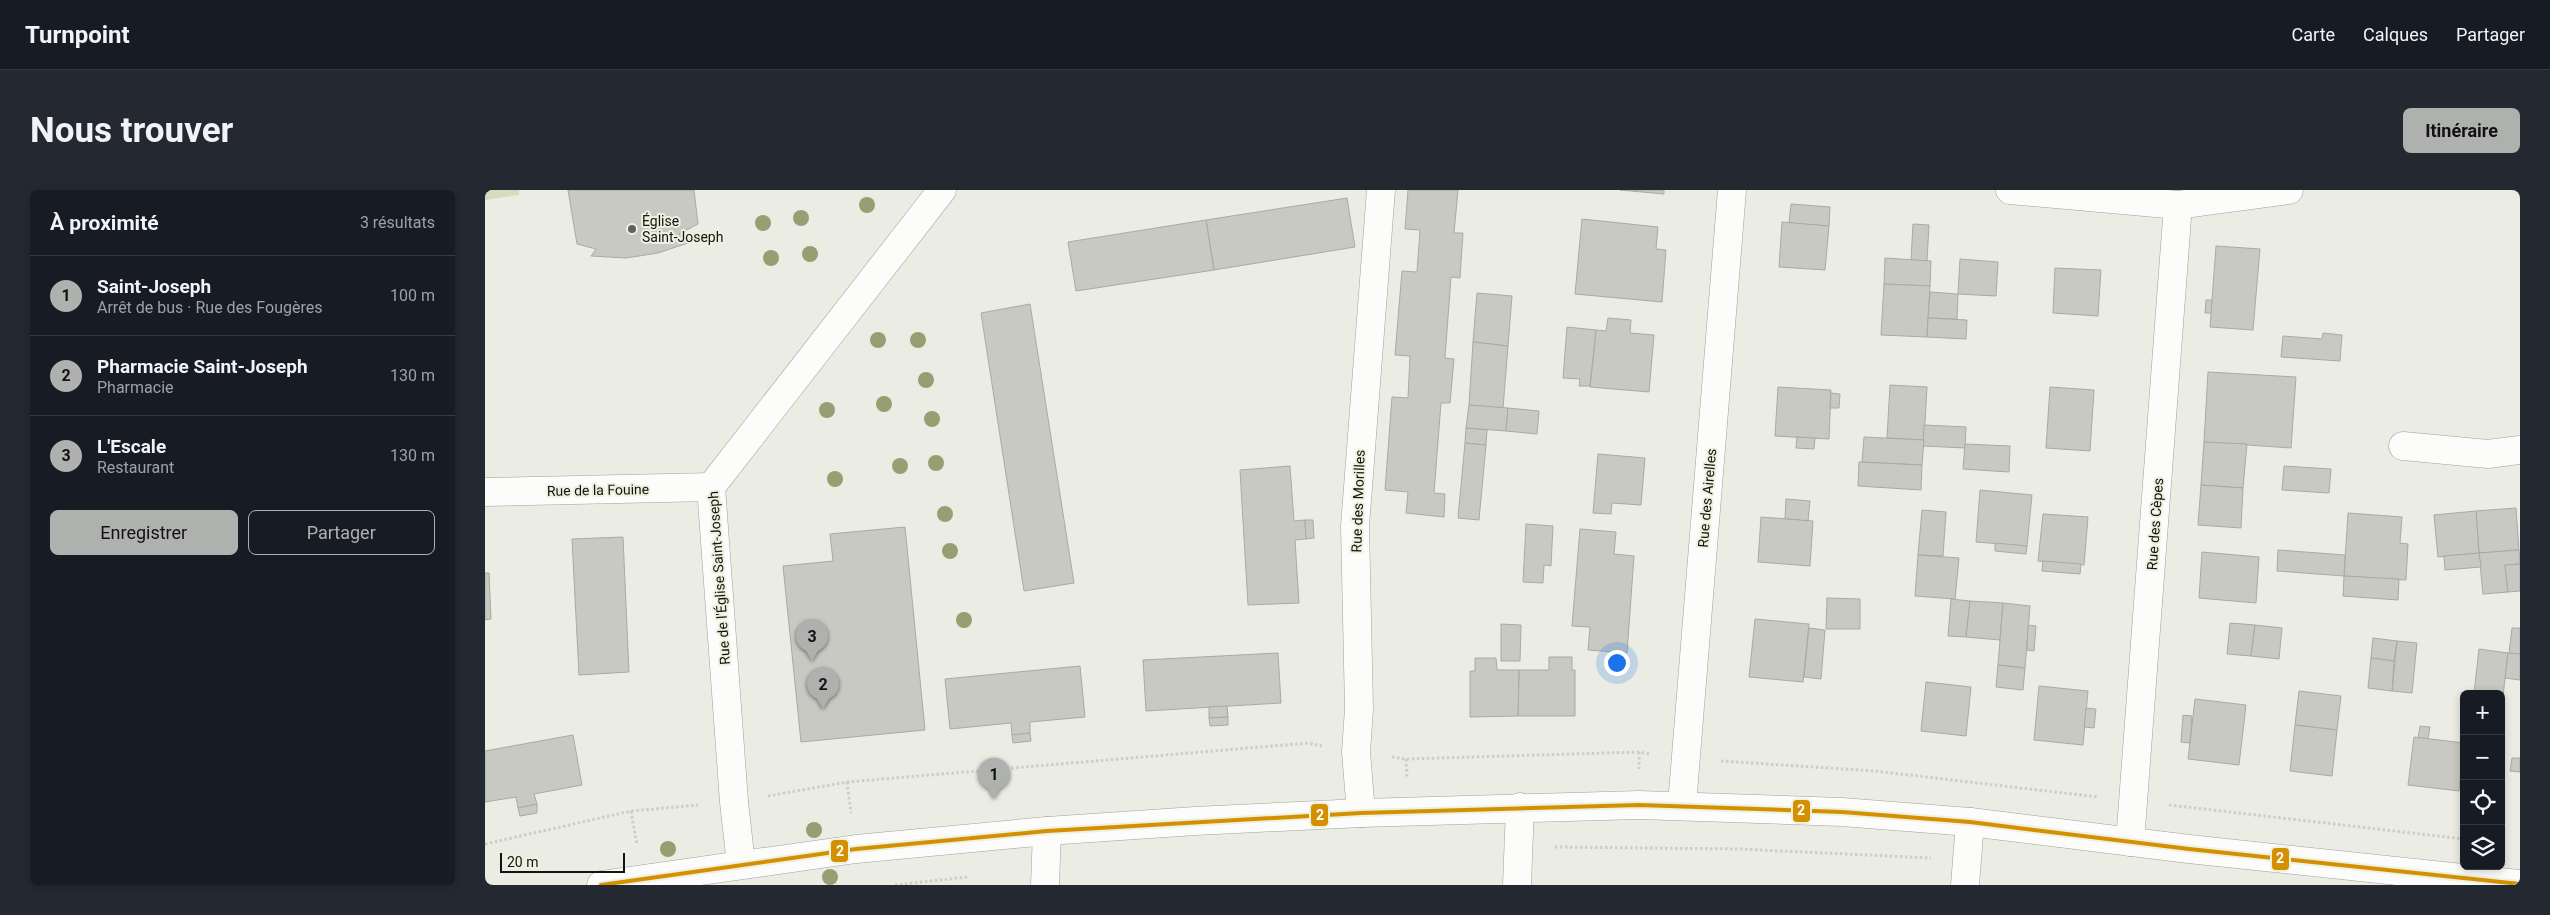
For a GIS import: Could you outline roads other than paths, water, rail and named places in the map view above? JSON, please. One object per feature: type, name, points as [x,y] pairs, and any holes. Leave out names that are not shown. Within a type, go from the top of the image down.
[{"type":"street","name":"Rue de l'Église Saint-Joseph","points":[[741,864],[734,802],[711,487],[941,190]]},
{"type":"street","name":"Rue des Morilles","points":[[1361,813],[1356,752],[1359,709],[1355,526],[1381,190]]},
{"type":"street","name":"Rue des Airelles","points":[[1682,805],[1732,190]]},
{"type":"street","points":[[2010,190],[2178,205],[2289,190]]},
{"type":"street","name":"Rue des Cèpes","points":[[2130,842],[2178,205]]},
{"type":"street","points":[[2403,446],[2488,454],[2520,450]]},
{"type":"street","name":"Rue de la Fouine","points":[[485,492],[711,487]]},
{"type":"street","points":[[601,885],[856,849],[1047,831],[1195,821],[1361,813],[1521,807],[1682,805],[1842,812],[1969,822],[2446,880],[2520,884]]},
{"type":"street","points":[[1517,885],[1521,807]]},
{"type":"street","points":[[1965,885],[1969,822]]},
{"type":"street","points":[[1045,885],[1047,831]]},
{"type":"place","name":"Église Saint-Joseph","points":[[632,229]]},
{"type":"place","name":"L'Escale","points":[[812,661]]},
{"type":"place","name":"Pharmacie Saint-Joseph","points":[[823,709]]},
{"type":"place","name":"Saint-Joseph","points":[[994,799]]}]
